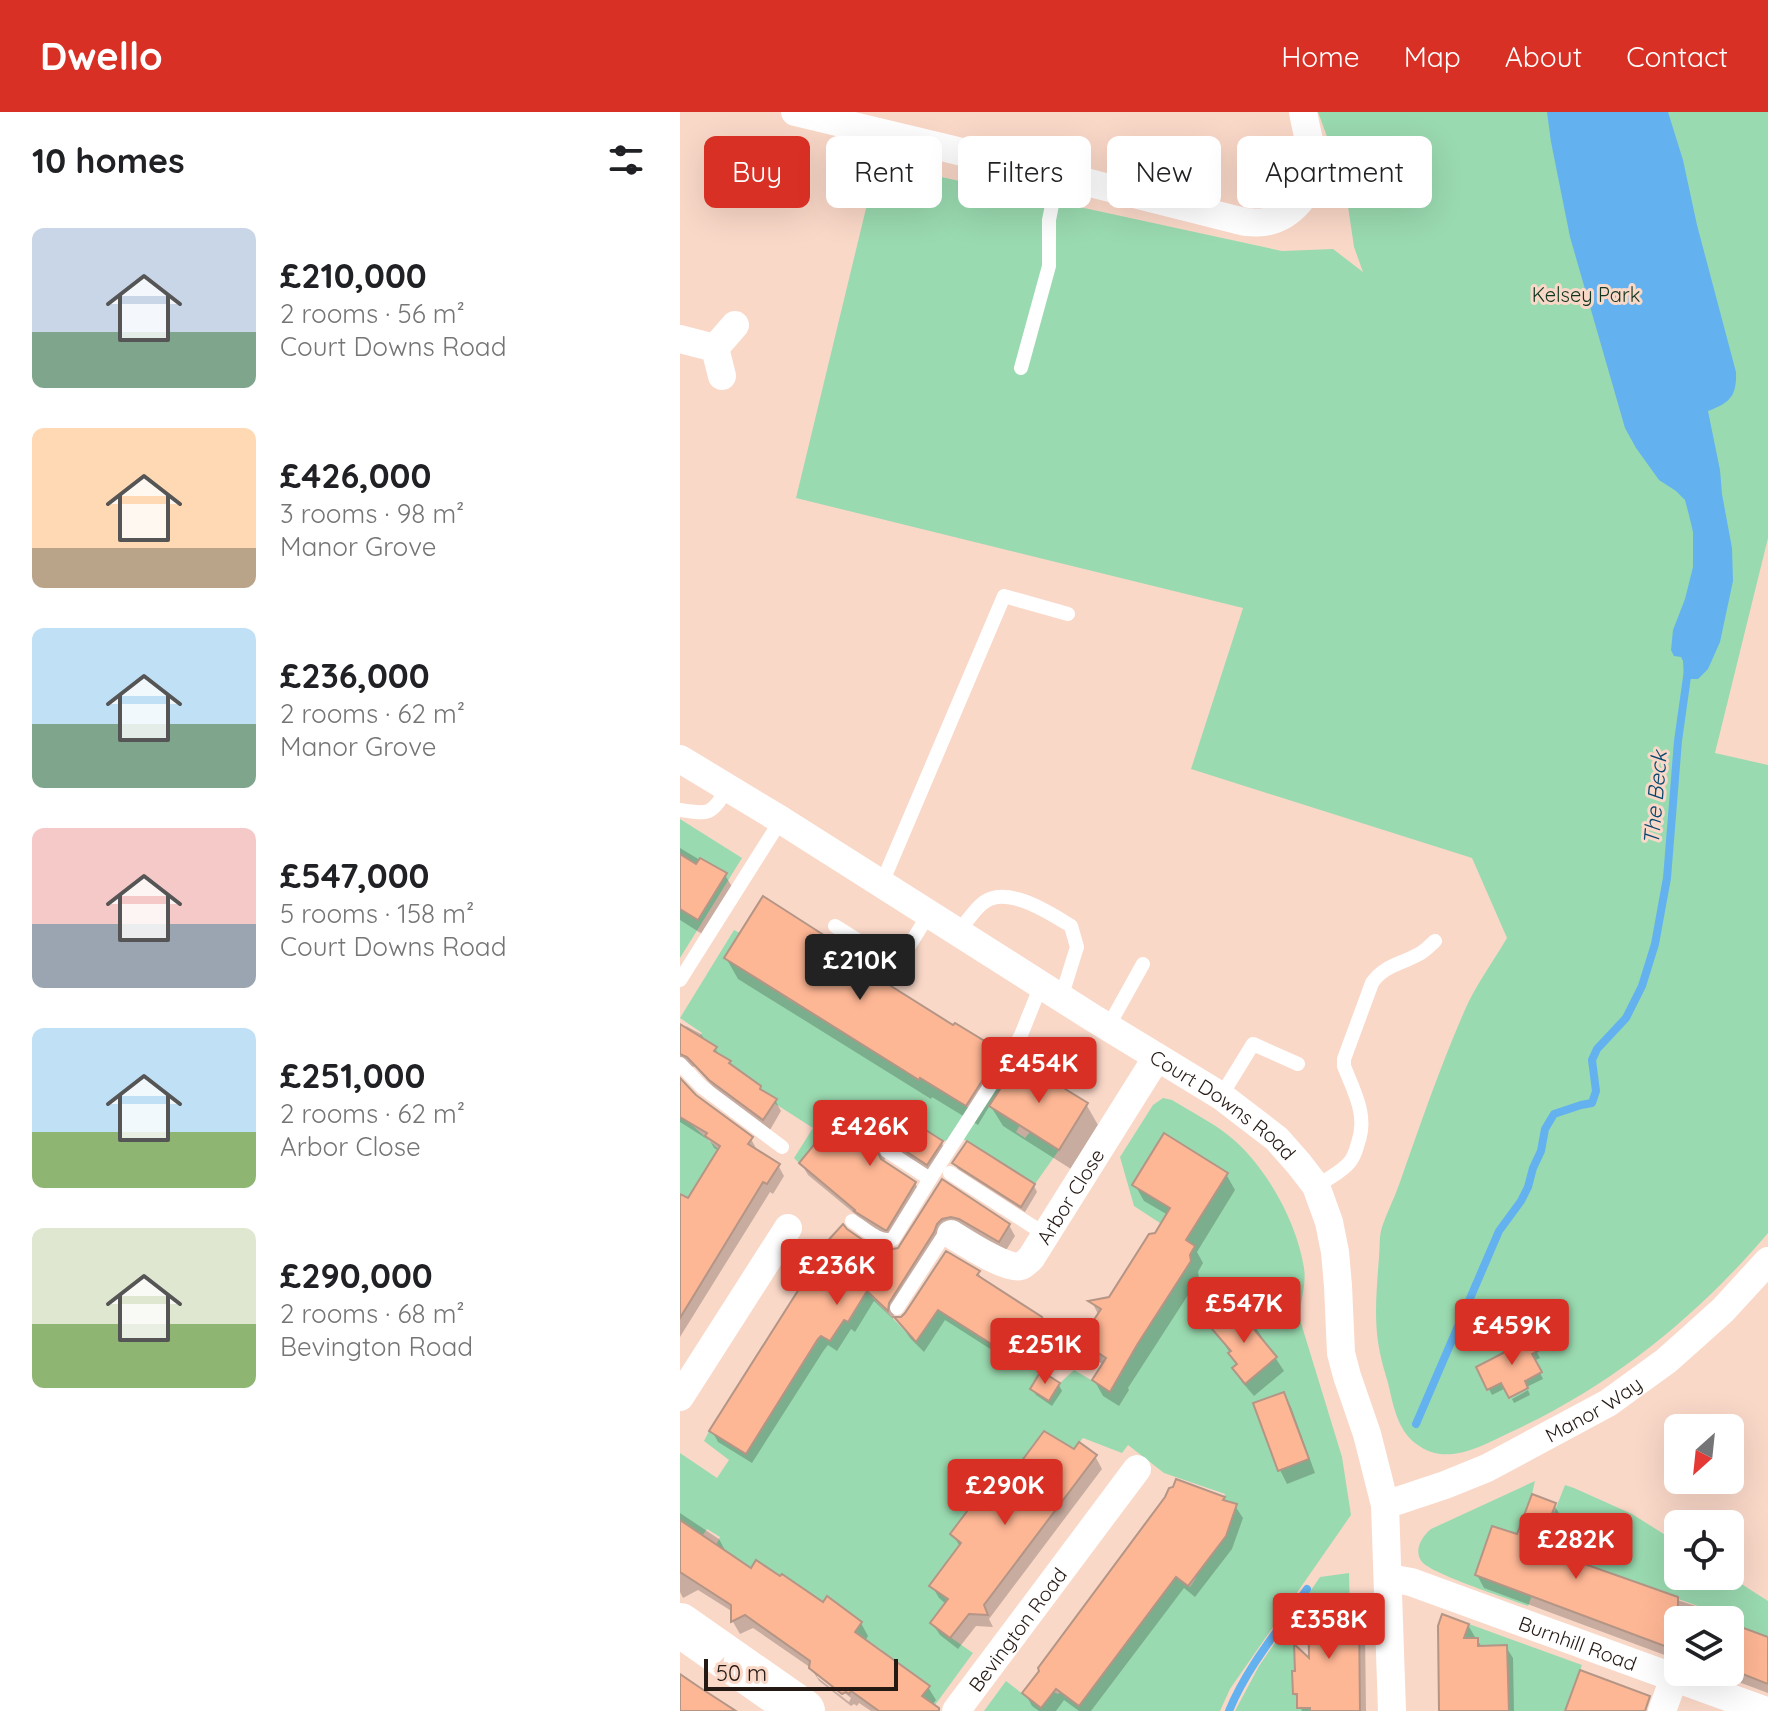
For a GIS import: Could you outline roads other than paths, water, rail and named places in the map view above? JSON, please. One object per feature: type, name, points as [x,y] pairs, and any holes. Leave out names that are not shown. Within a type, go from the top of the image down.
[{"type":"main road","points":[[680,1625],[803,1711]]},
{"type":"street","points":[[795,112],[870,121],[958,146]]},
{"type":"street","points":[[1091,183],[1245,222],[1265,222],[1282,216],[1295,206],[1305,195],[1310,182],[1313,166],[1303,112]]},
{"type":"street","points":[[715,348],[735,325]]},
{"type":"street","points":[[680,339],[715,348]]},
{"type":"street","points":[[715,348],[722,376]]},
{"type":"street","name":"Court Downs Road","points":[[680,759],[1221,1096],[1277,1139],[1316,1186],[1329,1222],[1335,1252],[1341,1353],[1367,1434],[1385,1505],[1392,1711]]},
{"type":"street","name":"Arbor Close","points":[[951,1234],[1006,1265],[1023,1266],[1046,1235],[1157,1057]]},
{"type":"street","points":[[680,1397],[788,1228]]},
{"type":"street","name":"Manor Way","points":[[1385,1505],[1477,1472],[1608,1403],[1666,1361],[1723,1310],[1768,1261]]},
{"type":"street","name":"Bevington Road","points":[[956,1711],[1137,1469]]},
{"type":"street","name":"Burnhill Road","points":[[1389,1578],[1411,1582],[1664,1674]]},
{"type":"street","points":[[1662,1711],[1671,1686]]},
{"type":"street","name":"Burnhill Road","points":[[1696,1686],[1766,1711]]},
{"type":"lane","points":[[1021,368],[1049,266],[1051,208]]},
{"type":"lane","points":[[882,883],[1004,596],[1068,614]]},
{"type":"lane","points":[[680,810],[709,811],[728,788]]},
{"type":"lane","points":[[680,980],[781,820]]},
{"type":"lane","points":[[852,1221],[882,1240],[893,1239],[1014,1049],[1031,1007],[1051,992],[1077,947],[1071,926],[1009,896],[992,897],[982,903],[958,932]]},
{"type":"lane","points":[[835,926],[893,960],[904,954],[929,914]]},
{"type":"lane","points":[[1316,1186],[1346,1166],[1361,1136],[1361,1109],[1344,1059],[1372,983],[1388,967],[1423,952],[1435,941]]},
{"type":"lane","points":[[1108,1027],[1143,964]]},
{"type":"lane","points":[[1221,1096],[1253,1044],[1298,1064]]},
{"type":"lane","points":[[680,1064],[712,1095],[782,1147]]},
{"type":"lane","points":[[887,1151],[930,1179]]},
{"type":"lane","points":[[950,1173],[1046,1235]]},
{"type":"lane","points":[[897,1308],[943,1237],[951,1234]]},
{"type":"water","points":[[1547,112],[1668,112],[1683,160],[1736,372],[1735,388],[1730,398],[1708,411],[1732,548],[1733,581],[1720,642],[1708,669],[1698,679],[1684,679],[1683,661],[1671,650],[1673,630],[1693,567],[1693,532],[1689,515],[1685,500],[1659,480],[1625,428],[1570,237]]},
{"type":"waterway","name":"The Beck","points":[[1416,1424],[1499,1231],[1528,1187],[1545,1129],[1554,1114],[1592,1103],[1596,1091],[1592,1060],[1597,1049],[1626,1018],[1642,986],[1655,944],[1667,878],[1678,741],[1688,670]]},
{"type":"waterway","name":"The Beck","points":[[1229,1711],[1254,1663],[1307,1589]]},
{"type":"park label","name":"Kelsey Park","points":[[1586,294]]}]
